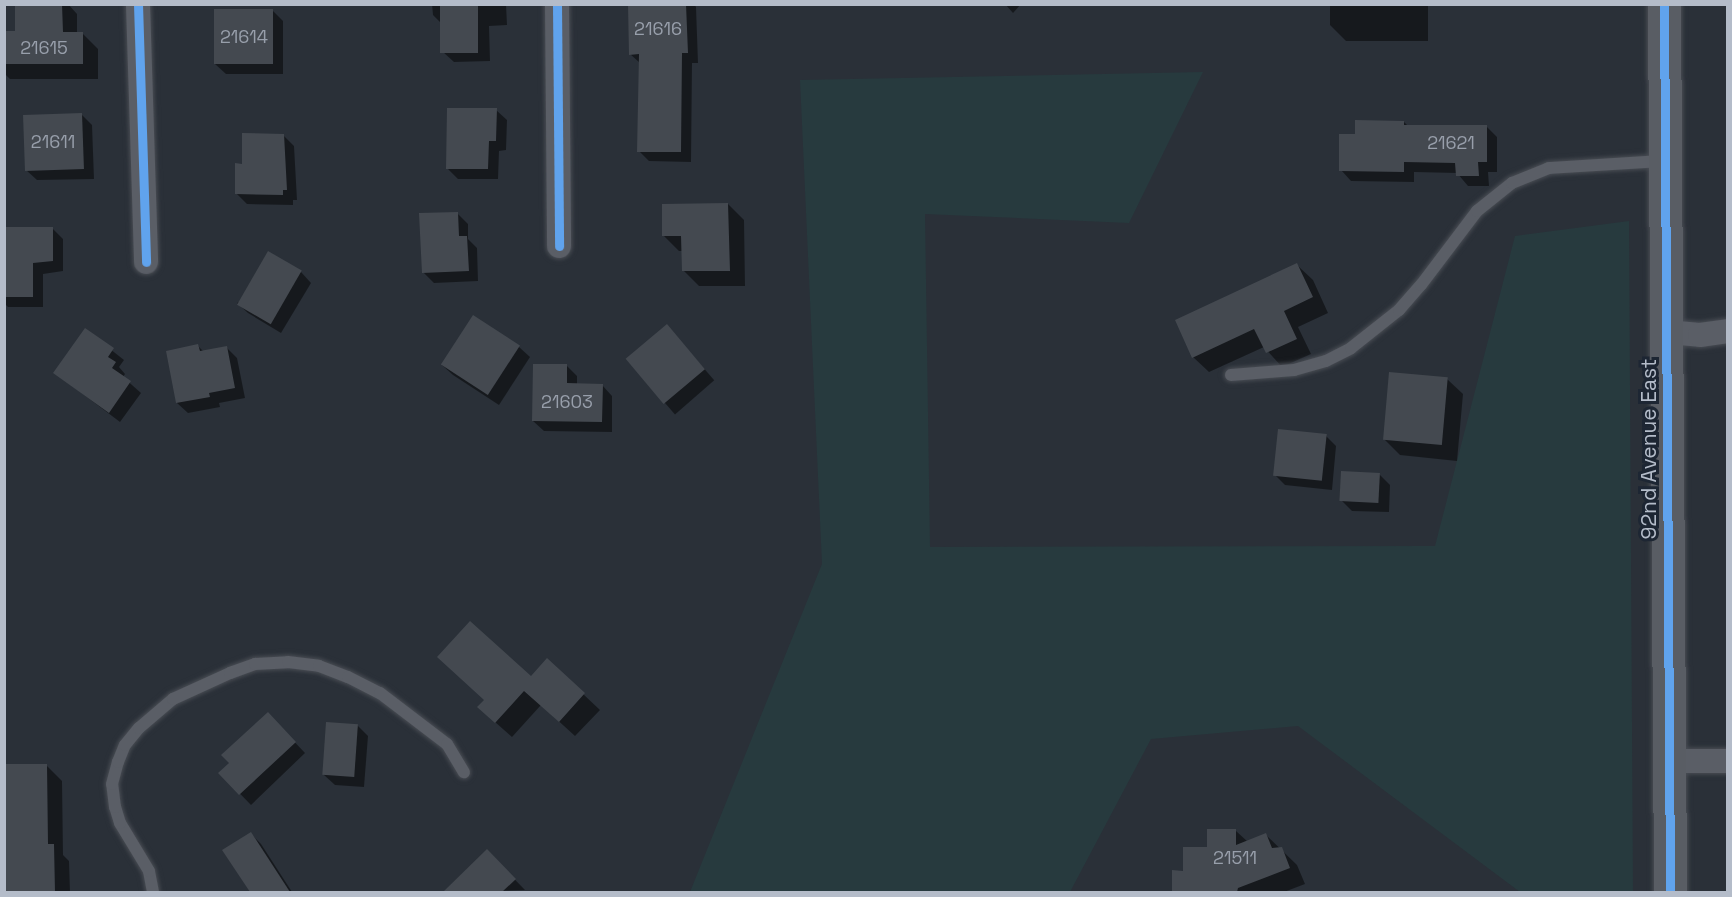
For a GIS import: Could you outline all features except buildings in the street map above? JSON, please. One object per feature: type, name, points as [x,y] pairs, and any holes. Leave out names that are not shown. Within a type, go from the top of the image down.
[{"type":"street","points":[[138,4],[146,261]]},
{"type":"street","points":[[557,4],[559,246]]},
{"type":"street","name":"92nd Avenue East","points":[[1664,4],[1670,892]]},
{"type":"street","points":[[1667,332],[1700,335],[1728,331]]},
{"type":"street","points":[[1669,761],[1728,761]]},
{"type":"lane","points":[[1231,375],[1294,370],[1326,361],[1351,348],[1399,310],[1422,285],[1477,211],[1512,183],[1549,168],[1665,160]]},
{"type":"lane","points":[[153,892],[149,871],[120,823],[114,807],[112,784],[118,762],[125,745],[139,728],[165,706],[198,686],[230,673],[255,664],[288,662],[319,666],[348,677],[380,693],[447,744],[464,772]]},
{"type":"green space","points":[[1203,72],[1129,223],[925,214],[930,547],[1435,546],[1515,236],[1629,221],[1633,892],[1520,892],[1298,726],[1151,739],[1070,892],[690,892],[822,564],[800,80]]},
{"type":"cycle path","points":[[138,4],[146,262]]},
{"type":"cycle path","points":[[557,4],[559,246]]},
{"type":"cycle path","points":[[1664,4],[1670,892]]}]
